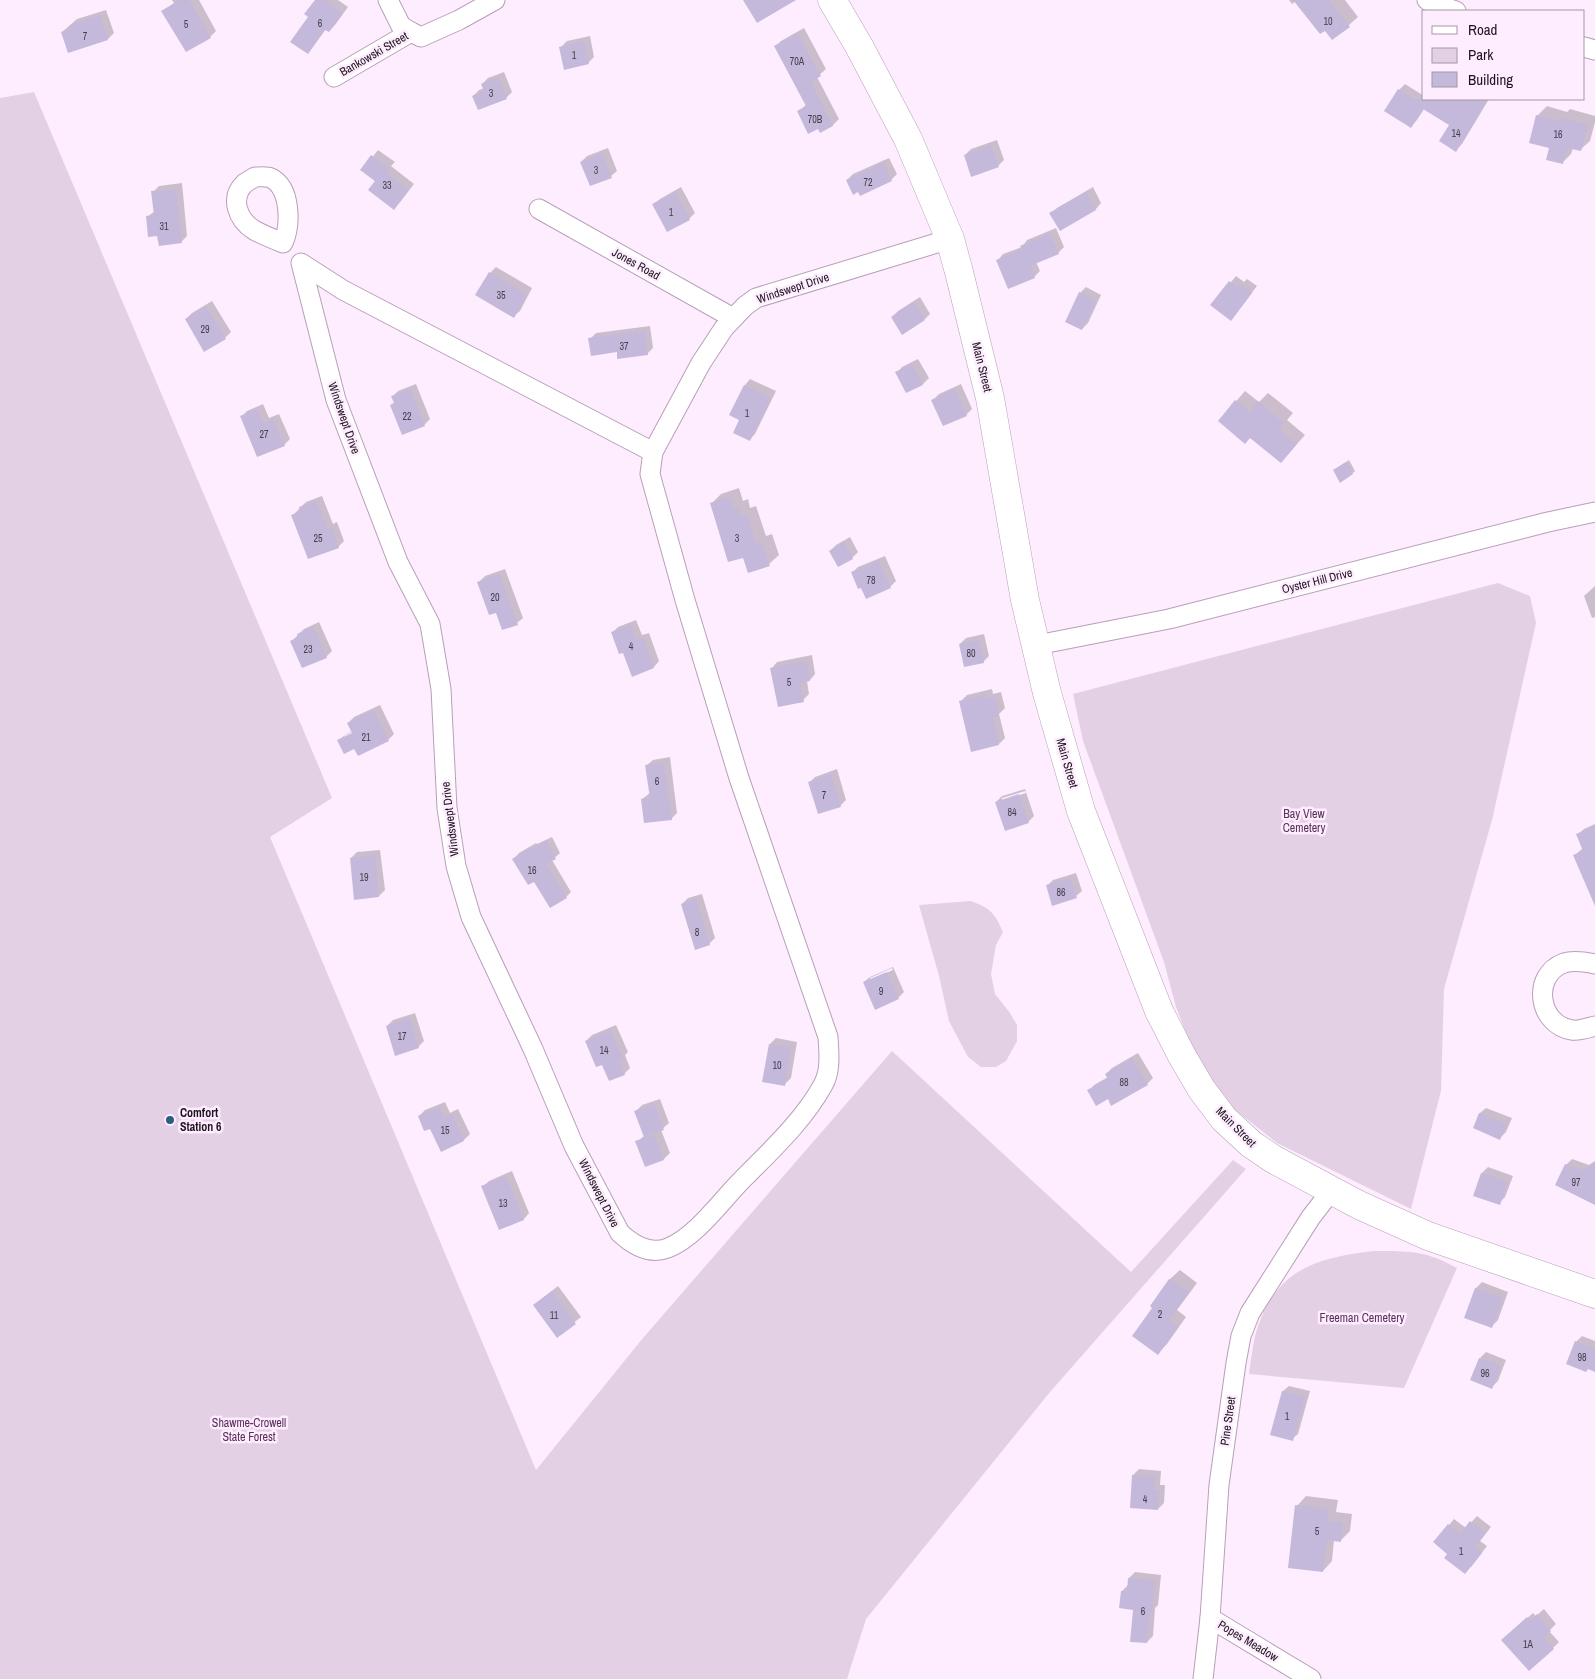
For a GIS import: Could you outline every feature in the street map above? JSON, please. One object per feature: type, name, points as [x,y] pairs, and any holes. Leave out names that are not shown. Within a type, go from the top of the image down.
[{"type":"main road","name":"Main Street","points":[[832,0],[859,46],[908,139],[950,239],[990,398],[1025,600],[1047,693],[1081,811],[1160,1011],[1182,1056],[1207,1097],[1224,1119],[1251,1144],[1273,1159],[1359,1205],[1410,1228],[1595,1294]]},
{"type":"street","points":[[388,0],[401,26],[411,32]]},
{"type":"street","name":"Bankowski Street","points":[[334,77],[411,32],[420,37],[459,20],[495,0]]},
{"type":"street","points":[[1427,0],[1453,10]]},
{"type":"street","name":"Jones Road","points":[[539,209],[733,318]]},
{"type":"street","name":"Windswept Drive","points":[[300,262],[336,400],[398,562],[430,624],[441,689],[447,808],[456,866],[471,917],[533,1049],[574,1146],[620,1233],[632,1244],[655,1250],[668,1248],[683,1240],[788,1133],[824,1084],[830,1060],[828,1037],[739,778],[686,600],[650,474],[653,452],[701,362],[724,328],[745,306],[756,298],[950,239]]},
{"type":"street","name":"Windswept Drive","points":[[283,243],[300,262],[343,290],[653,452]]},
{"type":"street","name":"Oyster Hill Drive","points":[[1037,646],[1169,619],[1538,524],[1595,512]]},
{"type":"street","points":[[1595,964],[1581,962],[1565,963],[1555,968],[1542,987],[1542,1002],[1554,1021],[1562,1026],[1572,1030],[1595,1026]]},
{"type":"street","name":"Pine Street","points":[[1203,1679],[1210,1618],[1219,1484],[1236,1363],[1242,1336],[1250,1313],[1311,1218],[1332,1190]]},
{"type":"street","name":"Popes Meadow","points":[[1210,1618],[1311,1679]]},
{"type":"green space","name":"Shawme-Crowell State Forest","points":[[34,92],[332,798],[270,837],[536,1470],[643,1338],[892,1051],[1131,1272],[1233,1160],[1246,1169],[1050,1392],[866,1619],[847,1679],[0,1679],[0,98]]},
{"type":"green space","name":"Bay View Cemetery","points":[[1498,583],[1530,596],[1536,623],[1492,820],[1444,989],[1441,1091],[1411,1209],[1277,1143],[1229,1105],[1193,1051],[1176,1007],[1164,962],[1083,741],[1073,694]]},
{"type":"green space","points":[[971,901],[991,912],[1003,932],[996,945],[991,974],[995,994],[1017,1025],[1017,1041],[1006,1061],[996,1067],[981,1067],[968,1057],[949,1021],[939,976],[919,905]]},
{"type":"green space","name":"Freeman Cemetery","points":[[1373,1251],[1396,1251],[1426,1255],[1457,1268],[1404,1388],[1249,1374],[1257,1329],[1265,1309],[1276,1292],[1287,1280],[1301,1270],[1317,1263]]},
{"type":"building","points":[[180,0],[189,0],[211,38],[186,52],[161,11]]},
{"type":"building","points":[[315,0],[324,0],[343,13],[329,32],[325,30],[308,54],[290,42],[308,17],[304,14]]},
{"type":"building","points":[[743,0],[796,0],[757,23]]},
{"type":"building","points":[[1293,0],[1329,0],[1350,27],[1332,40],[1325,31],[1320,34]]},
{"type":"building","points":[[100,15],[108,40],[68,53],[61,32],[71,29],[70,25]]},
{"type":"building","points":[[797,33],[821,76],[811,82],[833,126],[820,133],[818,129],[808,134],[797,111],[806,106],[774,46]]},
{"type":"building","points":[[584,41],[589,64],[564,70],[559,47]]},
{"type":"building","points":[[498,77],[507,99],[478,110],[472,96],[484,91],[481,84]]},
{"type":"building","points":[[1398,89],[1413,99],[1487,100],[1456,152],[1439,141],[1449,125],[1423,109],[1411,128],[1384,111]]},
{"type":"building","points":[[1536,115],[1559,121],[1559,117],[1588,125],[1581,151],[1567,148],[1563,164],[1546,160],[1549,148],[1529,143]]},
{"type":"building","points":[[991,145],[999,167],[971,177],[964,155]]},
{"type":"building","points":[[602,153],[612,178],[590,186],[580,162]]},
{"type":"building","points":[[371,155],[390,169],[386,173],[409,190],[394,210],[368,190],[375,181],[360,170]]},
{"type":"building","points":[[883,163],[892,181],[860,196],[858,192],[853,195],[846,180]]},
{"type":"building","points":[[176,189],[182,243],[159,246],[157,236],[148,237],[146,216],[154,215],[151,191]]},
{"type":"building","points":[[675,192],[690,220],[667,232],[652,204]]},
{"type":"building","points":[[1086,192],[1096,210],[1060,231],[1049,213]]},
{"type":"building","points":[[1050,233],[1059,254],[1030,266],[1035,278],[1008,289],[996,260],[1022,249],[1020,246]]},
{"type":"building","points":[[489,272],[527,295],[514,318],[475,295]]},
{"type":"building","points":[[1229,281],[1237,287],[1240,284],[1252,293],[1231,321],[1210,305]]},
{"type":"building","points":[[1079,292],[1096,301],[1082,330],[1065,322]]},
{"type":"building","points":[[914,302],[925,320],[902,335],[891,317]]},
{"type":"building","points":[[206,306],[226,339],[204,352],[185,319]]},
{"type":"building","points":[[645,331],[648,355],[617,359],[617,352],[591,356],[588,338]]},
{"type":"building","points":[[912,364],[923,385],[906,393],[895,372]]},
{"type":"building","points":[[744,385],[771,398],[750,441],[733,433],[739,420],[729,415]]},
{"type":"building","points":[[410,389],[425,426],[402,435],[390,405],[394,403],[391,396]]},
{"type":"building","points":[[955,389],[967,416],[943,426],[931,400]]},
{"type":"building","points":[[1235,400],[1250,412],[1258,401],[1284,423],[1279,430],[1297,444],[1281,463],[1250,438],[1245,444],[1218,421]]},
{"type":"building","points":[[257,409],[263,423],[273,419],[285,446],[257,457],[240,416]]},
{"type":"building","points":[[1346,462],[1353,474],[1340,483],[1333,470]]},
{"type":"building","points":[[730,497],[734,509],[738,508],[741,516],[747,514],[756,544],[762,543],[770,566],[748,573],[743,558],[728,562],[710,503]]},
{"type":"building","points":[[316,501],[327,529],[332,527],[339,548],[308,559],[291,515],[300,512],[299,507]]},
{"type":"building","points":[[844,542],[853,559],[838,567],[829,551]]},
{"type":"building","points":[[878,561],[891,588],[866,599],[861,588],[858,589],[851,572]]},
{"type":"building","points":[[499,574],[518,625],[502,630],[496,613],[489,615],[477,582]]},
{"type":"building","points":[[631,625],[636,640],[643,638],[654,668],[632,677],[623,653],[619,654],[611,632]]},
{"type":"building","points":[[313,627],[327,658],[302,668],[290,641],[298,637],[297,634]]},
{"type":"building","points":[[979,640],[984,663],[964,667],[959,644]]},
{"type":"building","points":[[806,661],[810,681],[800,683],[804,702],[778,707],[770,668]]},
{"type":"building","points":[[986,695],[987,699],[995,697],[999,716],[993,717],[999,745],[971,752],[959,701]]},
{"type":"building","points":[[374,710],[389,741],[358,756],[354,749],[344,754],[337,740],[352,733],[347,723]]},
{"type":"building","points":[[664,763],[672,820],[644,823],[641,799],[650,798],[645,765]]},
{"type":"building","points":[[831,774],[841,807],[818,814],[808,782]]},
{"type":"building","points":[[1019,794],[1029,823],[1005,831],[995,802]]},
{"type":"building","points":[[1595,826],[1595,906],[1573,855],[1583,851],[1576,834]]},
{"type":"building","points":[[546,841],[556,859],[546,864],[567,898],[550,908],[534,882],[528,885],[512,859],[531,847],[531,849]]},
{"type":"building","points":[[375,855],[379,897],[354,900],[350,858]]},
{"type":"building","points":[[1070,878],[1077,898],[1052,906],[1046,885]]},
{"type":"building","points":[[696,899],[710,945],[695,950],[681,904]]},
{"type":"building","points":[[887,972],[899,999],[875,1010],[863,982]]},
{"type":"building","points":[[409,1018],[419,1048],[395,1056],[386,1026]]},
{"type":"building","points":[[610,1030],[623,1059],[619,1060],[625,1075],[609,1081],[602,1065],[596,1067],[585,1041]]},
{"type":"building","points":[[769,1044],[791,1047],[785,1086],[762,1082]]},
{"type":"building","points":[[1132,1058],[1148,1085],[1111,1106],[1108,1099],[1096,1106],[1087,1090],[1108,1079],[1105,1074]]},
{"type":"building","points":[[654,1104],[664,1130],[644,1137],[634,1111]]},
{"type":"building","points":[[439,1107],[444,1118],[452,1114],[464,1141],[441,1152],[430,1129],[424,1131],[418,1116]]},
{"type":"building","points":[[1479,1113],[1507,1124],[1500,1140],[1473,1128]]},
{"type":"building","points":[[654,1135],[664,1160],[645,1167],[635,1141]]},
{"type":"building","points":[[1595,1162],[1595,1205],[1555,1185],[1565,1164],[1583,1170]]},
{"type":"building","points":[[1481,1173],[1508,1182],[1500,1205],[1473,1196]]},
{"type":"building","points":[[506,1176],[524,1220],[499,1230],[481,1186]]},
{"type":"building","points":[[1169,1279],[1189,1292],[1169,1320],[1178,1327],[1158,1355],[1132,1336],[1152,1308],[1150,1306]]},
{"type":"building","points":[[1475,1288],[1503,1298],[1492,1328],[1464,1318]]},
{"type":"building","points":[[552,1291],[576,1324],[557,1338],[533,1305]]},
{"type":"building","points":[[1575,1341],[1595,1349],[1595,1372],[1588,1369],[1586,1372],[1566,1364]]},
{"type":"building","points":[[1479,1358],[1501,1366],[1492,1389],[1470,1380]]},
{"type":"building","points":[[1282,1391],[1305,1397],[1293,1441],[1270,1435]]},
{"type":"building","points":[[1132,1475],[1155,1476],[1154,1490],[1160,1491],[1158,1510],[1130,1508]]},
{"type":"building","points":[[1295,1505],[1329,1509],[1328,1521],[1343,1523],[1341,1542],[1327,1540],[1323,1572],[1288,1568]]},
{"type":"building","points":[[1470,1521],[1486,1533],[1475,1547],[1482,1553],[1465,1574],[1444,1558],[1447,1554],[1433,1542],[1448,1524],[1460,1534]]},
{"type":"building","points":[[1128,1578],[1155,1580],[1147,1643],[1130,1642],[1133,1610],[1119,1608],[1121,1591],[1127,1591]]},
{"type":"building","points":[[1537,1614],[1551,1631],[1544,1637],[1554,1649],[1529,1671],[1501,1640],[1527,1617],[1530,1621]]},
{"type":"place","name":"Comfort Station 6","points":[[170,1120]]}]
